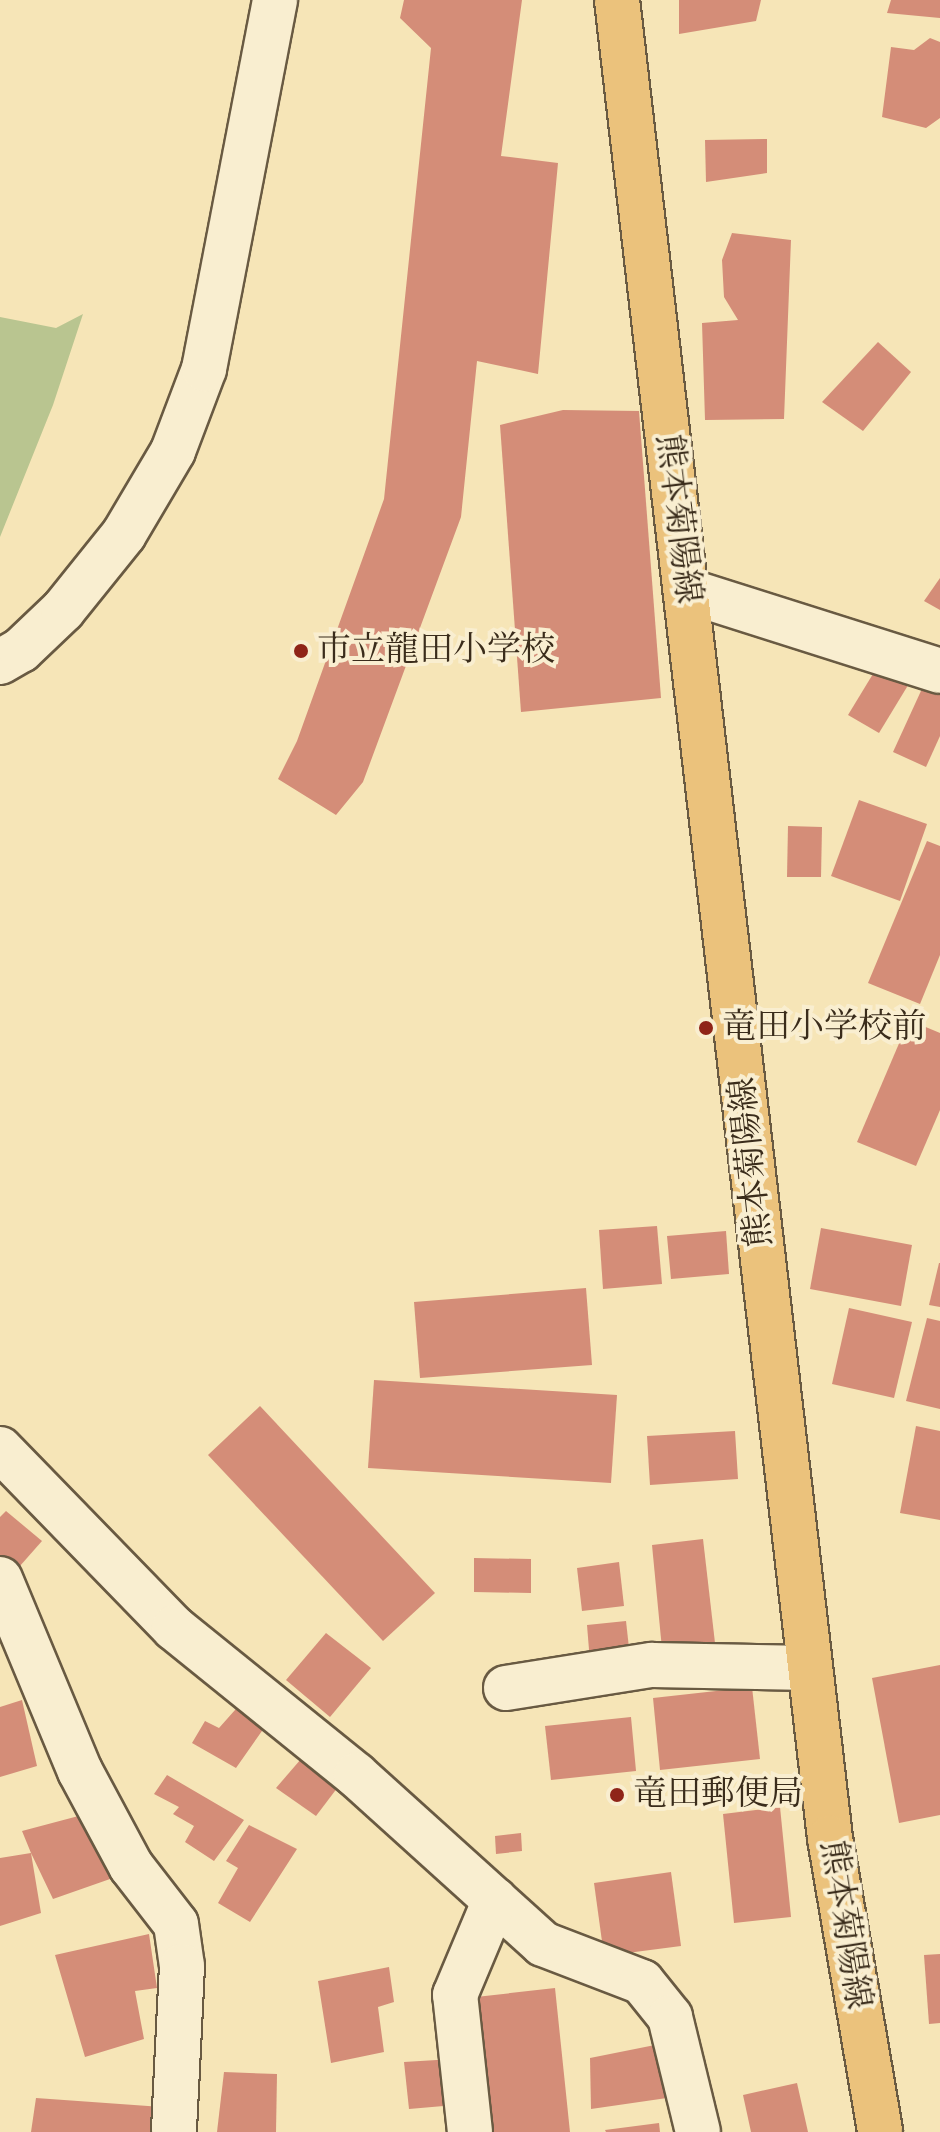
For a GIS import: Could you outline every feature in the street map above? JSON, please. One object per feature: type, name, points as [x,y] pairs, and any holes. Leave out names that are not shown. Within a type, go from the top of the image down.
[{"type":"main road","name":"熊本菊陽線","points":[[617,0],[688,591],[809,1668],[830,1838],[880,2132]]},
{"type":"street","points":[[0,662],[21,650],[63,610],[124,534],[173,451],[204,369],[275,0]]},
{"type":"street","points":[[688,591],[940,671]]},
{"type":"street","points":[[0,1449],[174,1628],[356,1775],[543,1944],[642,1982],[670,2017],[698,2132]]},
{"type":"street","points":[[0,1579],[80,1771],[131,1866],[176,1924],[182,1966],[174,2132]]},
{"type":"street","points":[[506,1688],[652,1665],[809,1668]]},
{"type":"street","points":[[470,2132],[455,1995],[495,1900]]},
{"type":"green space","points":[[83,314],[53,405],[0,537],[0,317],[56,328]]},
{"type":"building","points":[[404,0],[522,0],[501,156],[558,163],[538,374],[477,361],[461,517],[363,782],[336,815],[278,779],[297,741],[384,499],[431,48],[400,18]]},
{"type":"building","points":[[679,0],[761,0],[756,21],[679,34]]},
{"type":"building","points":[[891,0],[940,0],[940,18],[887,13]]},
{"type":"building","points":[[930,38],[940,42],[940,118],[926,128],[882,117],[891,47],[914,50]]},
{"type":"building","points":[[767,139],[767,173],[706,182],[705,140]]},
{"type":"building","points":[[732,233],[791,240],[784,419],[705,420],[702,323],[738,320],[724,297],[722,260]]},
{"type":"building","points":[[878,342],[911,372],[863,431],[822,402]]},
{"type":"building","points":[[563,410],[639,411],[661,698],[521,712],[500,425]]},
{"type":"building","points":[[940,578],[940,610],[924,601]]},
{"type":"building","points":[[879,664],[910,682],[879,733],[848,715]]},
{"type":"building","points":[[926,680],[940,686],[940,736],[926,767],[893,752]]},
{"type":"building","points":[[859,800],[927,824],[900,901],[831,876]]},
{"type":"building","points":[[788,826],[822,827],[821,877],[787,877]]},
{"type":"building","points":[[927,841],[940,846],[940,955],[920,1004],[868,983]]},
{"type":"building","points":[[909,1020],[940,1033],[940,1110],[916,1166],[857,1142]]},
{"type":"building","points":[[657,1226],[662,1284],[603,1289],[599,1230]]},
{"type":"building","points":[[821,1228],[912,1245],[901,1306],[810,1289]]},
{"type":"building","points":[[726,1231],[729,1274],[671,1279],[667,1236]]},
{"type":"building","points":[[940,1263],[940,1307],[929,1305]]},
{"type":"building","points":[[586,1288],[592,1365],[420,1378],[414,1302]]},
{"type":"building","points":[[849,1308],[912,1322],[894,1398],[832,1384]]},
{"type":"building","points":[[927,1318],[940,1321],[940,1409],[906,1401]]},
{"type":"building","points":[[374,1380],[617,1395],[611,1483],[368,1468]]},
{"type":"building","points":[[260,1406],[435,1593],[383,1641],[208,1455]]},
{"type":"building","points":[[916,1426],[940,1431],[940,1520],[900,1513]]},
{"type":"building","points":[[735,1431],[738,1479],[650,1485],[647,1436]]},
{"type":"building","points":[[6,1511],[42,1541],[12,1575],[0,1562],[0,1517]]},
{"type":"building","points":[[703,1539],[715,1643],[662,1649],[652,1545]]},
{"type":"building","points":[[474,1558],[531,1559],[531,1593],[474,1592]]},
{"type":"building","points":[[619,1562],[624,1606],[582,1611],[577,1568]]},
{"type":"building","points":[[626,1621],[630,1657],[590,1662],[587,1625]]},
{"type":"building","points":[[326,1633],[371,1668],[330,1717],[286,1680]]},
{"type":"building","points":[[940,1665],[940,1815],[899,1823],[872,1678]]},
{"type":"building","points":[[752,1687],[760,1759],[660,1770],[653,1698]]},
{"type":"building","points":[[22,1700],[37,1766],[0,1777],[0,1707]]},
{"type":"building","points":[[243,1701],[269,1721],[236,1768],[192,1743],[205,1721],[219,1728]]},
{"type":"building","points":[[631,1717],[636,1771],[551,1780],[545,1726]]},
{"type":"building","points":[[301,1759],[338,1787],[316,1816],[276,1788]]},
{"type":"building","points":[[167,1775],[244,1820],[214,1861],[185,1842],[194,1826],[173,1814],[179,1807],[154,1794]]},
{"type":"building","points":[[780,1807],[791,1917],[734,1923],[723,1814]]},
{"type":"building","points":[[86,1814],[110,1879],[53,1899],[22,1831]]},
{"type":"building","points":[[249,1825],[297,1849],[250,1922],[218,1903],[238,1868],[226,1861]]},
{"type":"building","points":[[521,1833],[522,1851],[496,1854],[495,1836]]},
{"type":"building","points":[[31,1853],[41,1913],[0,1926],[0,1858]]},
{"type":"building","points":[[671,1872],[681,1946],[604,1956],[594,1883]]},
{"type":"building","points":[[149,1934],[157,1988],[135,1991],[144,2039],[85,2057],[55,1955]]},
{"type":"building","points":[[940,1954],[940,2023],[929,2024],[924,1955]]},
{"type":"building","points":[[389,1967],[394,2002],[378,2007],[384,2052],[331,2063],[318,1981]]},
{"type":"building","points":[[555,1988],[570,2132],[490,2132],[476,1997]]},
{"type":"building","points":[[655,2045],[667,2098],[591,2109],[590,2058]]},
{"type":"building","points":[[453,2059],[455,2105],[409,2109],[404,2062]]},
{"type":"building","points":[[224,2072],[277,2074],[276,2132],[217,2132]]},
{"type":"building","points":[[797,2083],[808,2132],[751,2132],[743,2095]]},
{"type":"building","points":[[36,2098],[162,2107],[160,2132],[31,2132]]},
{"type":"building","points":[[659,2123],[660,2132],[605,2130]]},
{"type":"place","name":"市立龍田小学校","points":[[301,651]]},
{"type":"place","name":"竜田小学校前","points":[[706,1028]]},
{"type":"place","name":"竜田郵便局","points":[[617,1795]]}]
